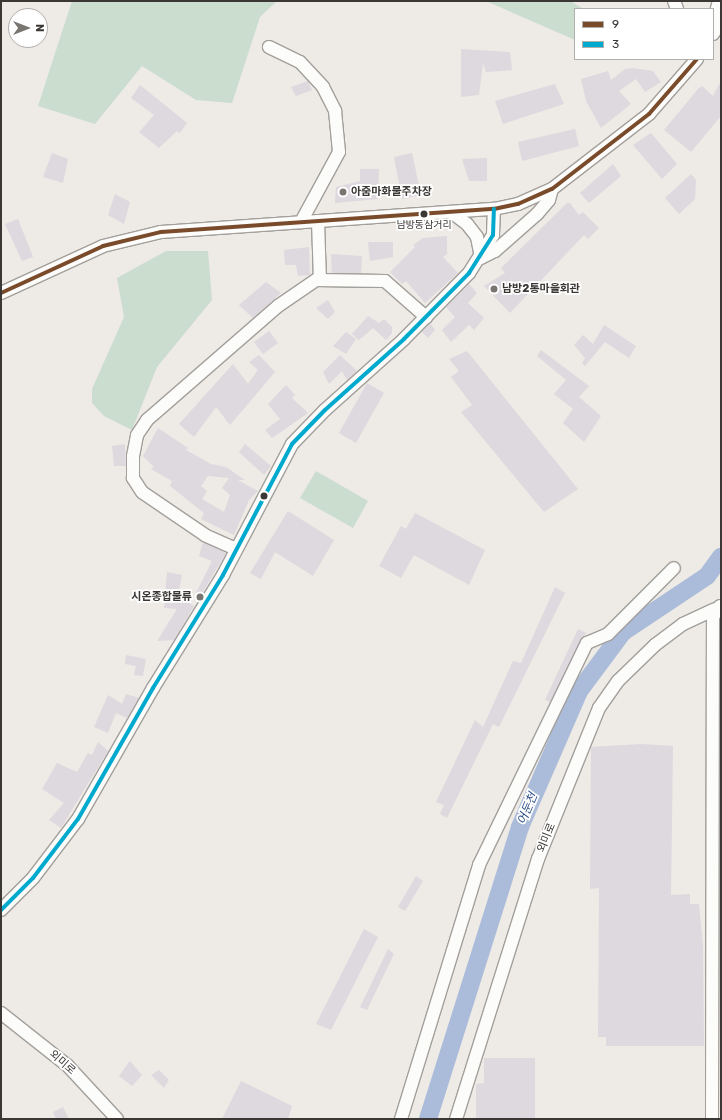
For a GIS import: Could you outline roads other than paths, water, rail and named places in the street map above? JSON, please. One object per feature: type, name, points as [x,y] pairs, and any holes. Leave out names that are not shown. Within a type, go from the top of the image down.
[{"type":"street","points":[[714,19],[719,1]]},
{"type":"street","points":[[714,32],[721,22]]},
{"type":"street","points":[[269,47],[300,62],[323,87],[335,111],[340,152],[301,222]]},
{"type":"street","points":[[1,293],[72,258],[128,239],[191,229],[494,209],[518,204],[552,189],[648,114],[696,60]]},
{"type":"street","points":[[481,258],[495,251],[537,214],[549,200],[552,189]]},
{"type":"street","points":[[1,910],[33,878],[78,819],[236,549],[292,444],[426,317],[481,258],[493,235],[494,209]]},
{"type":"street","points":[[451,212],[468,224],[477,237],[481,258]]},
{"type":"street","points":[[318,221],[320,280]]},
{"type":"street","points":[[236,549],[205,535],[142,492],[133,478],[133,456],[137,435],[147,420],[278,306],[320,280],[385,281],[426,317]]},
{"type":"street","points":[[401,1119],[479,865],[587,643],[608,634],[674,568]]},
{"type":"street","points":[[712,1119],[712,739],[718,607]]},
{"type":"street","name":"외미로","points":[[456,1119],[538,859],[599,708],[618,681],[654,645],[683,624],[718,607]]},
{"type":"street","name":"외미로","points":[[1,1013],[68,1066],[117,1119]]},
{"type":"waterway","name":"어둔천","points":[[428,1119],[520,827],[579,691],[623,632],[707,576],[721,557]]},
{"type":"place","name":"아줌마화물주차장","points":[[343,192]]},
{"type":"place","name":"남방동삼거리","points":[[424,214]]},
{"type":"place","name":"남방2통마을회관","points":[[494,289]]},
{"type":"place","name":"시온종합물류","points":[[200,597]]}]
